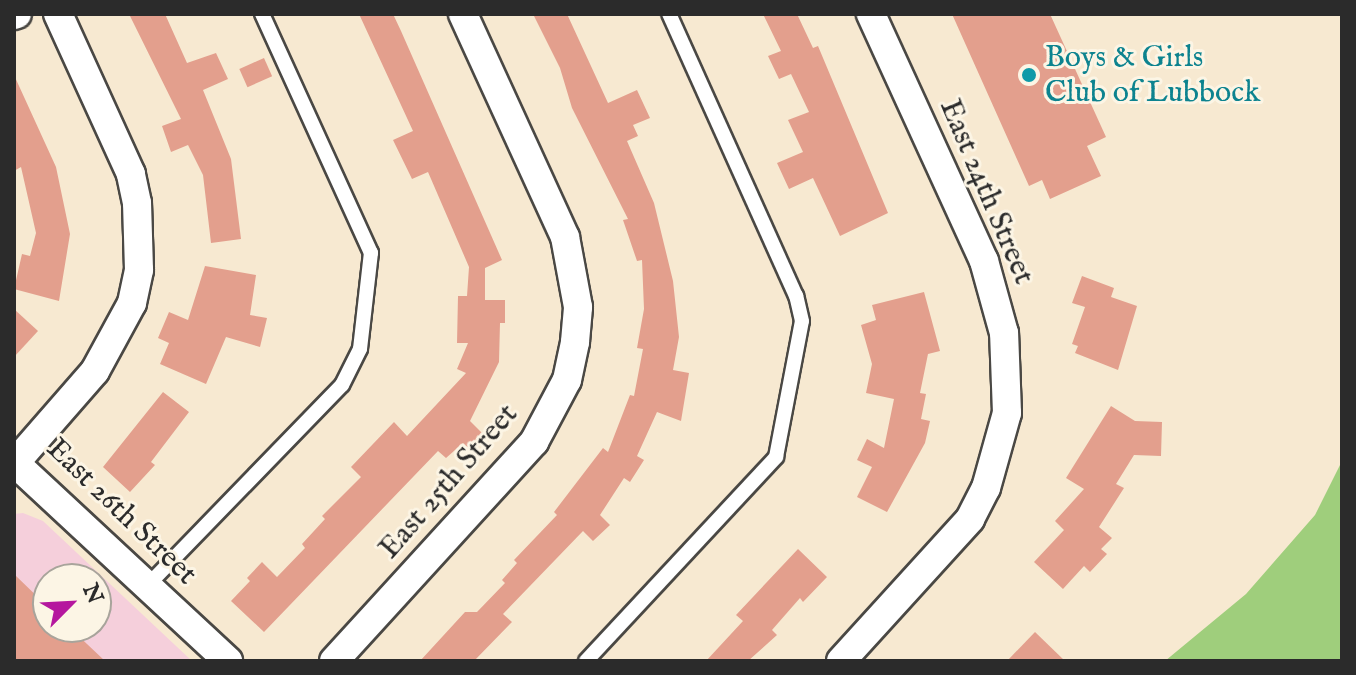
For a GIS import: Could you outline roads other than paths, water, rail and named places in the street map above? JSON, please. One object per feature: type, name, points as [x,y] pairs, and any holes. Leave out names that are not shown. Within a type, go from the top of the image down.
[{"type":"street","name":"East 26th Street","points":[[58,14],[131,174],[137,203],[139,270],[132,303],[95,371],[15,464],[149,584],[228,661]]},
{"type":"street","name":"East 25th Street","points":[[334,661],[527,450],[552,414],[575,342],[577,296],[565,237],[463,14]]},
{"type":"street","name":"East 24th Street","points":[[841,661],[970,519],[998,450],[1007,413],[1008,371],[995,296],[871,14]]},
{"type":"lane","points":[[149,584],[342,385],[360,349],[371,253],[262,14]]},
{"type":"lane","points":[[586,661],[776,457],[802,321],[796,296],[669,14]]},
{"type":"place","name":"Boys & Girls Club of Lubbock","points":[[1029,75]]}]
